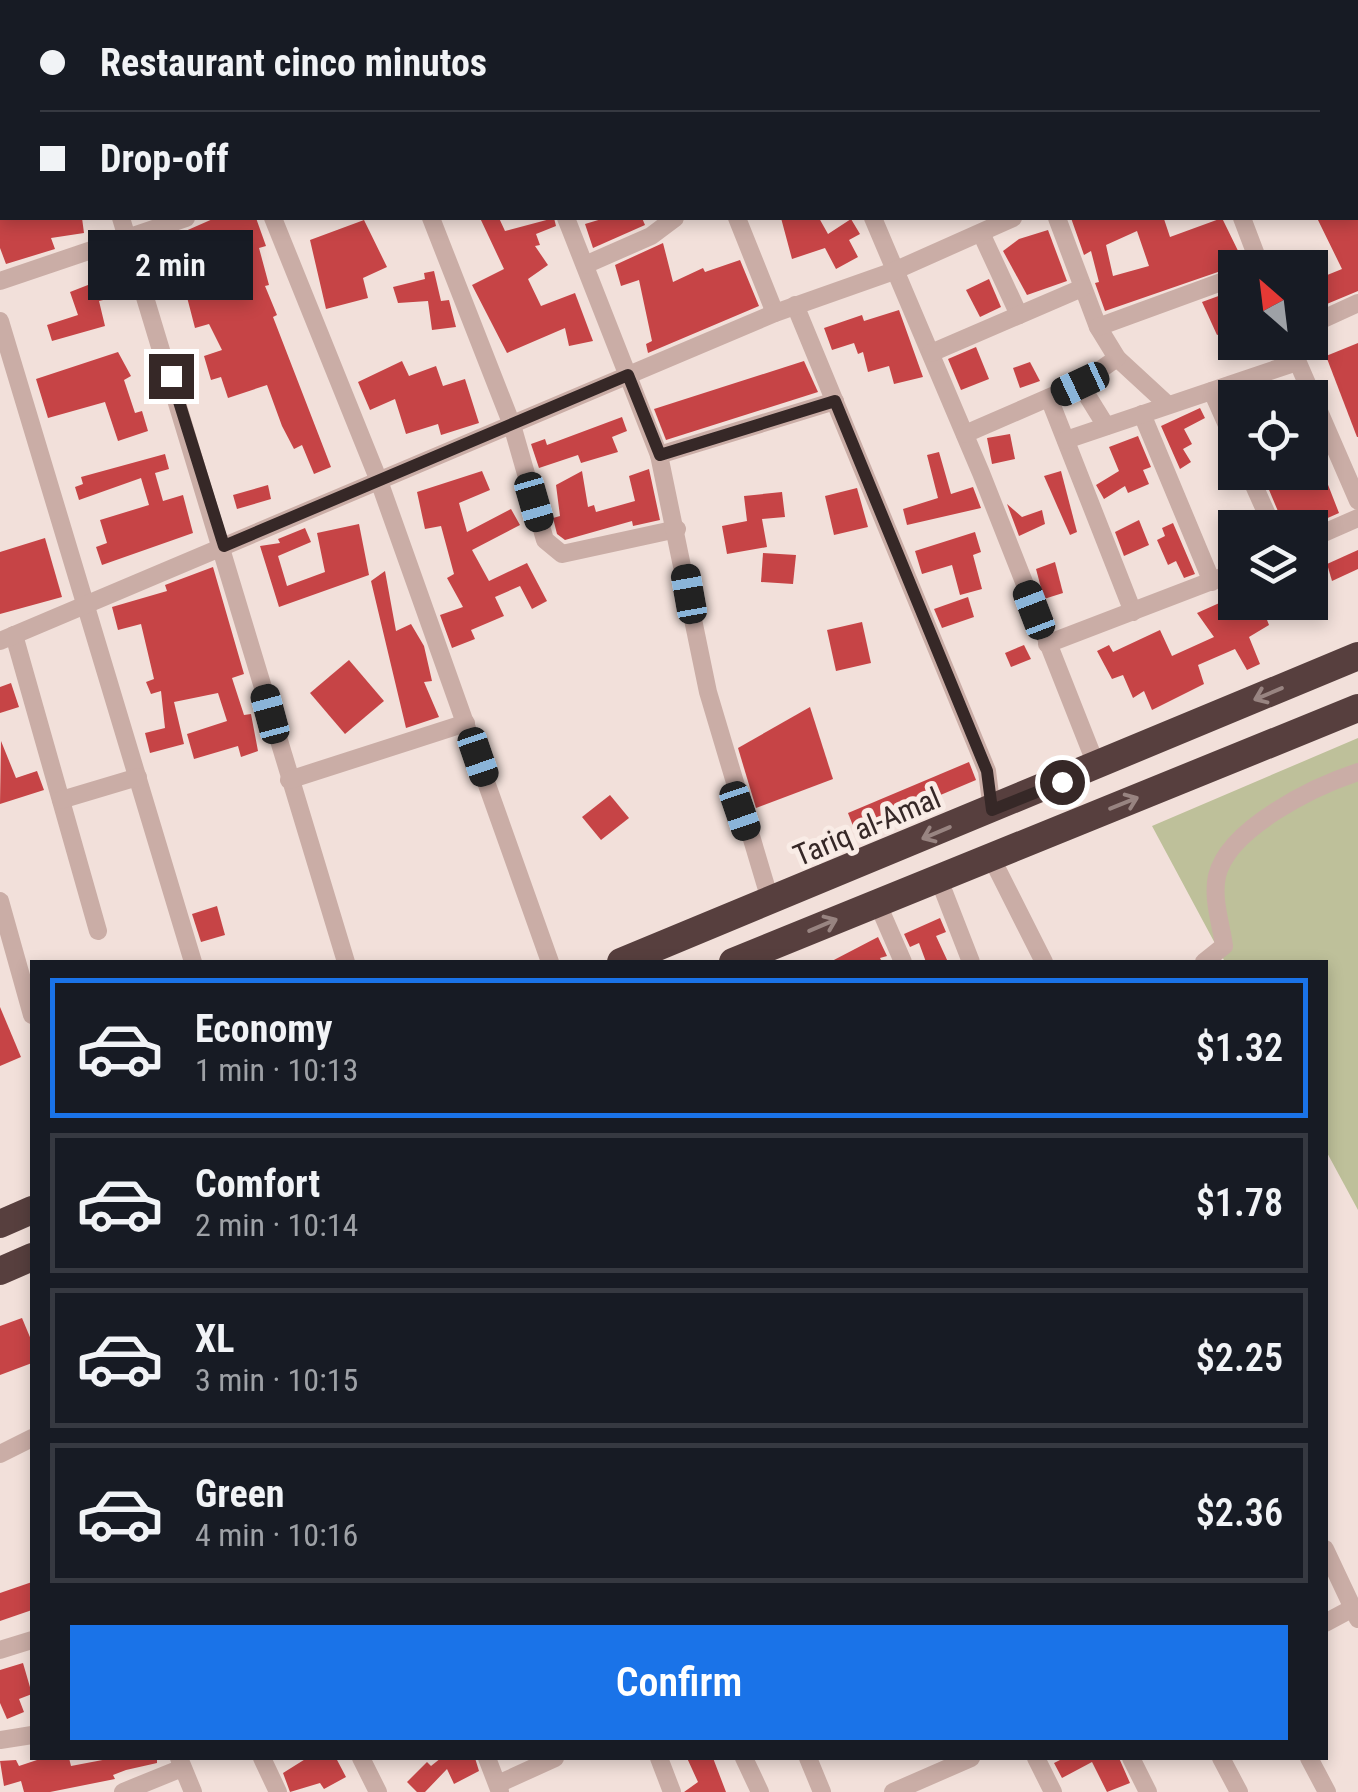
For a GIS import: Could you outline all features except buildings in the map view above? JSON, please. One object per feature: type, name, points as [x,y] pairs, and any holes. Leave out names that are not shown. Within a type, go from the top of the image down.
[{"type":"highway","name":"Tariq al-Amal","points":[[626,960],[1358,656]]},
{"type":"highway","points":[[737,960],[1358,708]]},
{"type":"highway","points":[[0,1224],[30,1211]]},
{"type":"highway","points":[[0,1271],[30,1264]]},
{"type":"street","points":[[122,220],[224,546],[289,780],[345,960]]},
{"type":"street","points":[[0,282],[180,220]]},
{"type":"street","points":[[274,220],[379,481],[549,960]]},
{"type":"street","points":[[431,220],[512,424],[545,540],[552,550],[562,554],[677,529]]},
{"type":"street","points":[[567,220],[660,455],[708,692],[771,903]]},
{"type":"street","points":[[586,265],[651,236],[667,220]]},
{"type":"street","points":[[738,220],[775,313]]},
{"type":"street","points":[[873,220],[965,434],[1096,767]]},
{"type":"street","points":[[98,931],[61,800],[7,638],[775,313],[894,271],[1010,220]]},
{"type":"street","points":[[1058,220],[1098,328],[1118,358],[1168,405]]},
{"type":"street","points":[[1243,220],[1254,250]]},
{"type":"street","points":[[981,233],[1019,315]]},
{"type":"street","points":[[1098,328],[1218,283]]},
{"type":"street","points":[[930,353],[1082,288]]},
{"type":"street","points":[[1328,316],[1358,303]]},
{"type":"street","points":[[795,305],[987,771],[992,810]]},
{"type":"street","points":[[0,320],[192,960]]},
{"type":"street","points":[[965,434],[1080,384],[1118,358]]},
{"type":"street","points":[[1066,440],[1297,362],[1358,501]]},
{"type":"street","points":[[1080,384],[1106,426]]},
{"type":"street","points":[[1212,391],[1218,405]]},
{"type":"street","points":[[1049,398],[1132,612]]},
{"type":"street","points":[[660,455],[835,401]]},
{"type":"street","points":[[1142,414],[1212,582]]},
{"type":"street","points":[[1328,531],[1358,518]]},
{"type":"street","points":[[1047,644],[1218,579]]},
{"type":"street","points":[[289,780],[466,723]]},
{"type":"street","points":[[1206,960],[1224,946],[1215,895],[1217,874],[1237,840],[1328,782],[1358,772]]},
{"type":"street","points":[[61,800],[138,777]]},
{"type":"street","points":[[991,857],[1043,960]]},
{"type":"street","points":[[938,877],[969,960]]},
{"type":"street","points":[[0,901],[30,1008]]},
{"type":"street","points":[[877,902],[902,960]]},
{"type":"street","points":[[0,1454],[30,1439]]},
{"type":"street","points":[[1328,1556],[1355,1614],[1328,1622]]},
{"type":"street","points":[[0,1650],[30,1641]]},
{"type":"street","points":[[0,1740],[30,1735]]},
{"type":"street","points":[[263,1760],[278,1792]]},
{"type":"street","points":[[362,1760],[378,1792]]},
{"type":"street","points":[[487,1760],[499,1788],[552,1760]]},
{"type":"street","points":[[660,1760],[672,1792]]},
{"type":"street","points":[[745,1760],[760,1792]]},
{"type":"street","points":[[809,1760],[822,1792]]},
{"type":"street","points":[[893,1792],[965,1760]]},
{"type":"street","points":[[1043,1760],[1046,1790]]},
{"type":"street","points":[[1132,1760],[1148,1792]]},
{"type":"street","points":[[1222,1760],[1238,1792]]},
{"type":"street","points":[[1311,1760],[1327,1792]]},
{"type":"street","points":[[122,1792],[181,1763],[192,1792]]},
{"type":"green space","points":[[1358,738],[1358,1210],[1328,1155],[1328,960],[1224,960],[1152,826]]},
{"type":"route","points":[[171,376],[224,546],[628,375],[660,455],[835,401],[987,771],[993,793],[992,810],[1062,782]]}]
